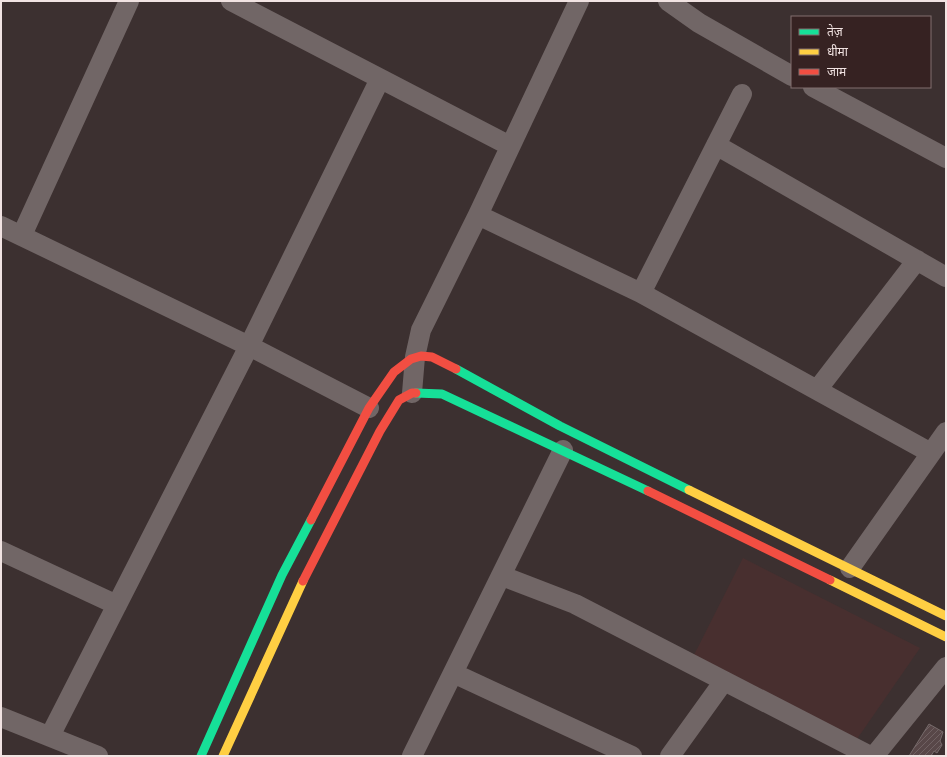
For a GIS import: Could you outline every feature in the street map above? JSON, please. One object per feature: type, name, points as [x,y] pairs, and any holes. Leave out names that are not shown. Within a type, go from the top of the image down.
[{"type":"street","points":[[22,235],[129,1]]},
{"type":"street","points":[[231,1],[510,146]]},
{"type":"street","points":[[412,393],[415,357],[421,330],[478,215],[579,1]]},
{"type":"street","points":[[668,1],[699,23],[791,75]]},
{"type":"street","points":[[50,736],[249,346],[380,79]]},
{"type":"street","points":[[815,88],[946,158]]},
{"type":"street","points":[[641,293],[742,94]]},
{"type":"street","points":[[716,145],[946,277]]},
{"type":"street","points":[[478,215],[641,293],[931,453]]},
{"type":"street","points":[[1,226],[249,346],[369,408]]},
{"type":"street","points":[[818,390],[917,260]]},
{"type":"street","points":[[201,756],[282,575],[369,408],[385,383],[397,368],[415,357],[433,358],[449,365],[560,426],[946,616]]},
{"type":"street","points":[[223,756],[301,585],[366,459],[399,400],[412,393],[442,394],[563,450],[946,637]]},
{"type":"street","points":[[850,568],[946,432]]},
{"type":"street","points":[[412,756],[563,450]]},
{"type":"street","points":[[1,551],[117,605]]},
{"type":"street","points":[[502,576],[575,604],[870,756]]},
{"type":"street","points":[[874,756],[946,667]]},
{"type":"street","points":[[453,673],[632,756]]},
{"type":"street","points":[[670,756],[724,681]]},
{"type":"street","points":[[1,717],[98,756]]},
{"type":"shaded area","points":[[743,558],[920,648],[857,739],[694,655]]},
{"type":"building","points":[[929,724],[943,732],[940,741],[942,745],[937,753],[934,751],[931,756],[909,756]]},
{"type":"traffic: fast","points":[[456,369],[560,426],[689,490]]},
{"type":"traffic: fast","points":[[416,393],[442,394],[648,491]]},
{"type":"traffic: fast","points":[[201,756],[282,575],[311,520]]},
{"type":"traffic: slow","points":[[689,490],[946,616]]},
{"type":"traffic: slow","points":[[830,580],[946,637]]},
{"type":"traffic: slow","points":[[223,756],[303,581]]},
{"type":"traffic: jam","points":[[311,520],[369,408],[394,372],[411,359],[421,356],[432,357],[456,369]]},
{"type":"traffic: jam","points":[[303,581],[380,431],[399,400],[412,393],[416,393]]},
{"type":"traffic: jam","points":[[648,491],[830,580]]}]
